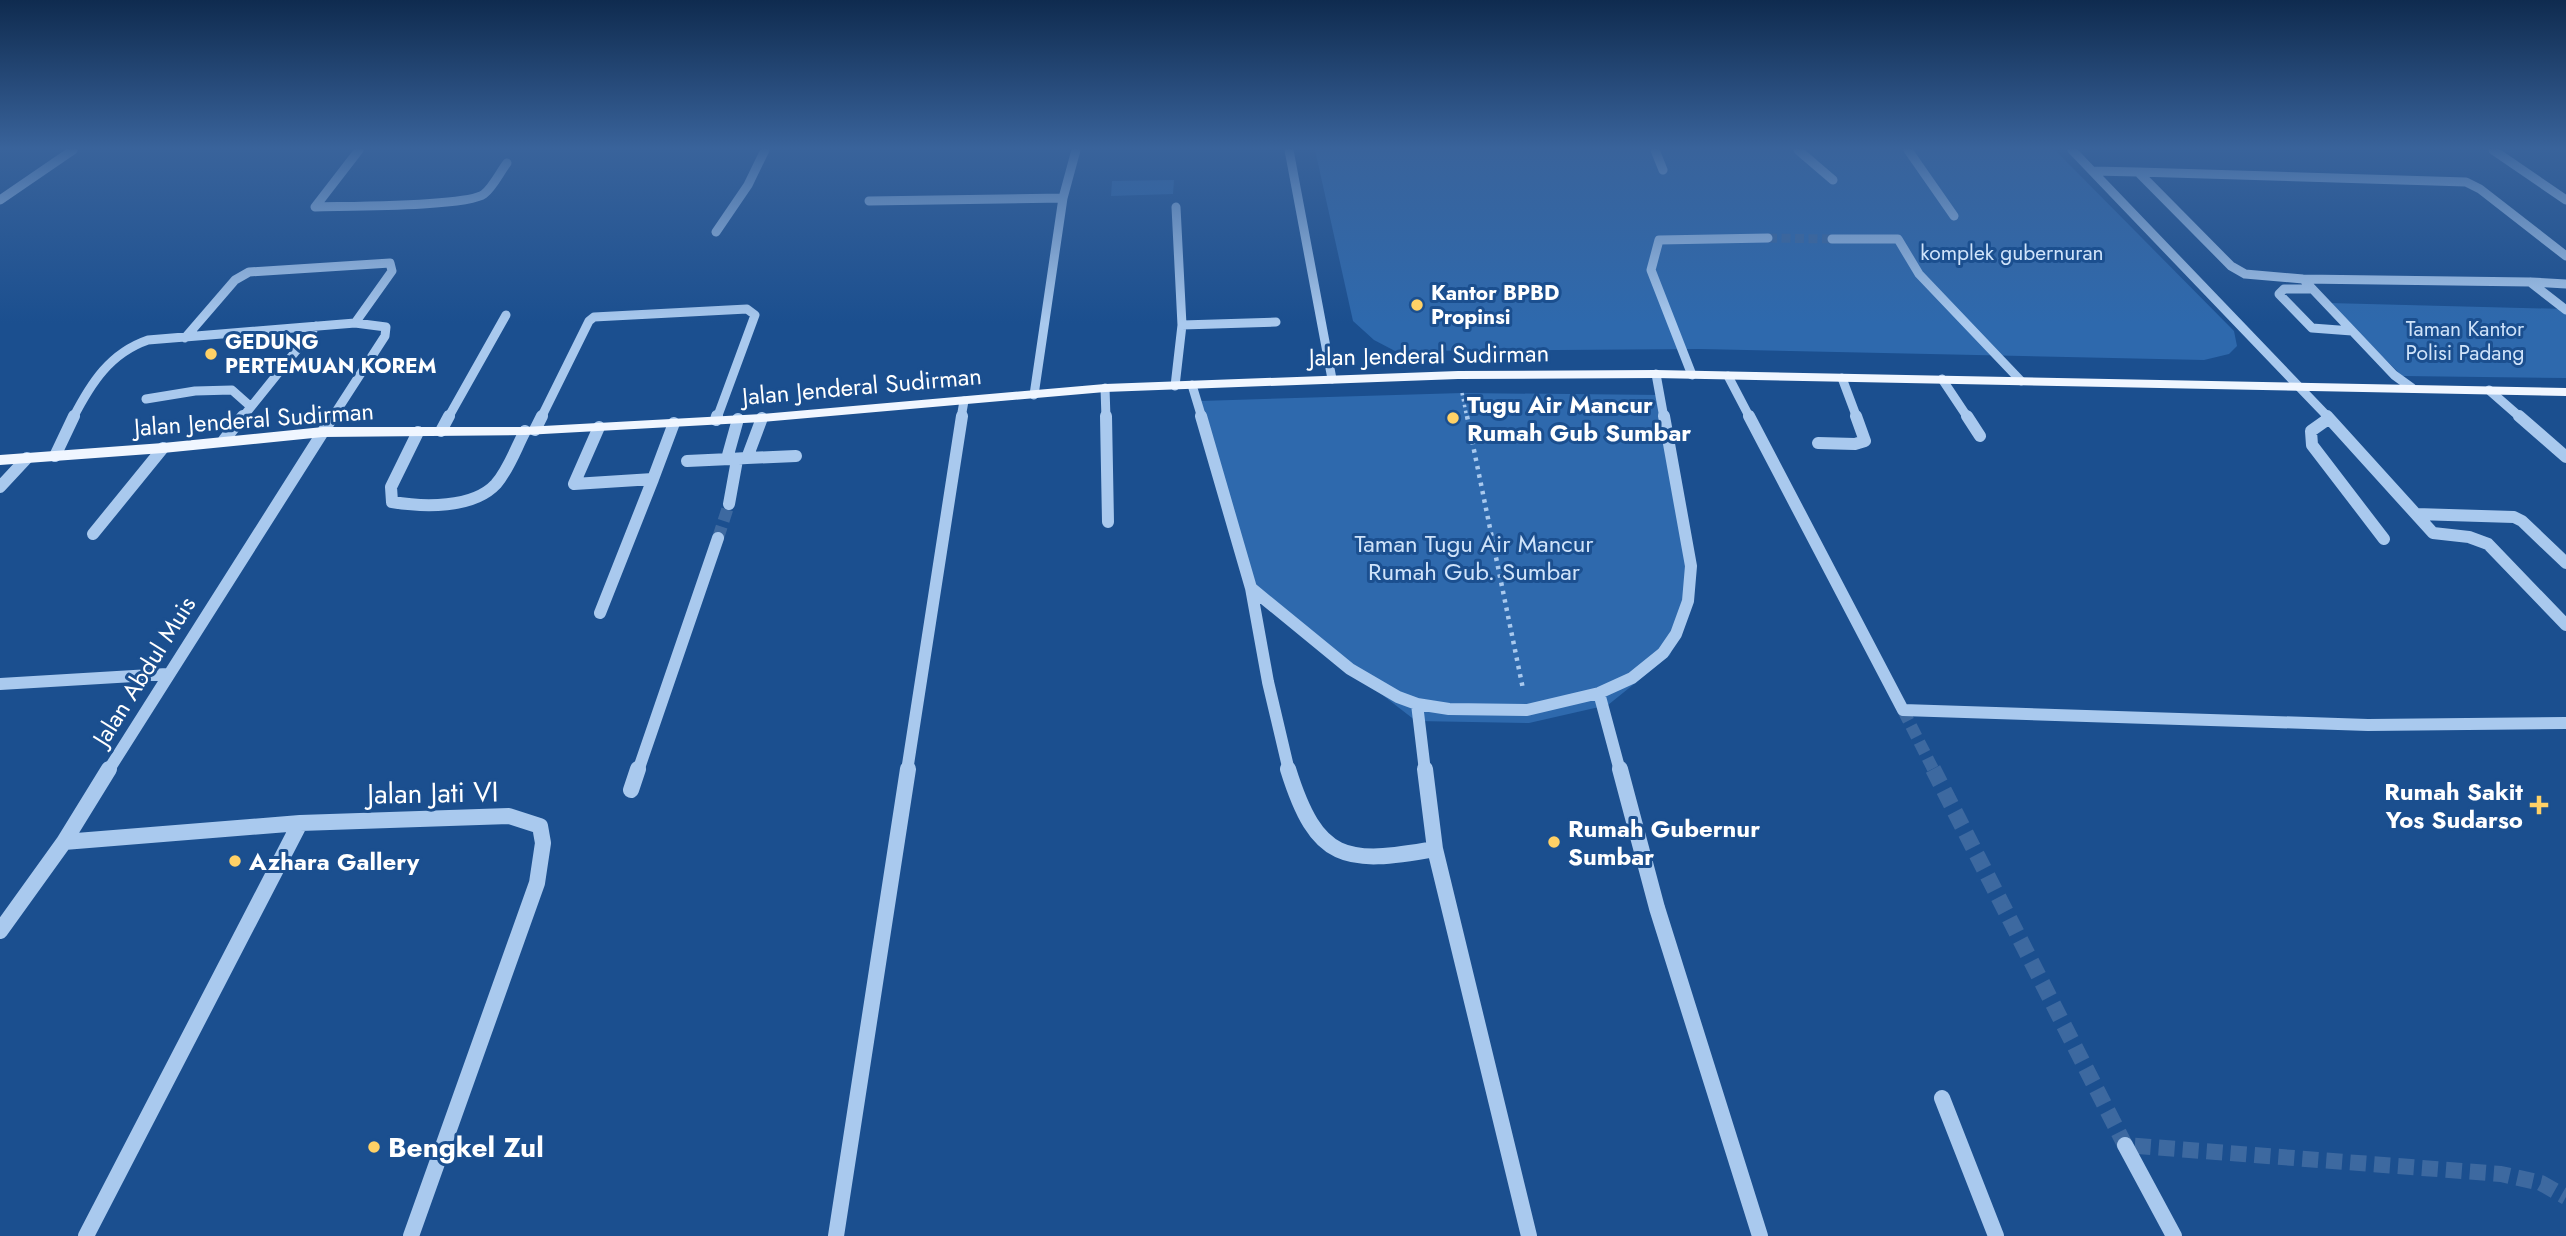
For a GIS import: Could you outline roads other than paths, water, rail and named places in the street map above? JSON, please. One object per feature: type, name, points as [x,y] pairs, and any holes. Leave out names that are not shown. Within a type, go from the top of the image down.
[{"type":"main road","name":"Jalan Jenderal Sudirman","points":[[0,460],[163,449],[224,440],[323,432],[599,427],[762,418],[1105,388],[1458,375],[1656,374],[2566,391]]},
{"type":"street","points":[[716,232],[733,208]]},
{"type":"street","points":[[1034,395],[1062,208]]},
{"type":"street","points":[[1175,386],[1182,325],[1176,208]]},
{"type":"street","points":[[1300,208],[1332,379]]},
{"type":"street","points":[[1948,208],[1954,216]]},
{"type":"street","points":[[2128,208],[2302,387],[2328,419],[2435,534],[2469,537],[2488,544],[2566,625]]},
{"type":"street","points":[[2173,208],[2235,270],[2253,275],[2303,279],[2566,284]]},
{"type":"street","points":[[2504,208],[2566,256]]},
{"type":"street","points":[[1692,375],[1651,270],[1659,240],[1768,238]]},
{"type":"street","points":[[1832,239],[1898,239],[1919,274],[2021,381]]},
{"type":"street","points":[[55,456],[88,386],[128,346],[148,340],[185,338],[355,323],[392,271],[390,263],[249,272],[235,280],[185,338]]},
{"type":"street","points":[[2303,279],[2394,375],[2412,388]]},
{"type":"street","points":[[2530,282],[2566,310]]},
{"type":"street","points":[[2312,289],[2284,289],[2279,294],[2312,328],[2352,331]]},
{"type":"street","points":[[2549,296],[2566,296]]},
{"type":"street","points":[[418,432],[391,487],[392,502],[410,505],[464,502],[482,497],[493,487],[530,430],[589,321],[594,317],[747,309],[755,315],[716,421]]},
{"type":"street","points":[[441,431],[506,315]]},
{"type":"street","points":[[1182,325],[1276,322]]},
{"type":"street","name":"Jalan Abdul Muis","points":[[0,931],[64,842],[167,674],[385,336],[386,327],[355,323]]},
{"type":"street","points":[[224,440],[316,326]]},
{"type":"street","points":[[1251,588],[1350,669],[1376,686],[1418,704],[1471,711],[1527,710],[1599,693],[1632,678],[1663,653],[1673,640],[1688,601],[1691,566],[1656,374]]},
{"type":"street","points":[[1728,376],[1903,710],[2368,725],[2566,723]]},
{"type":"street","points":[[1818,443],[1855,444],[1865,441],[1842,378]]},
{"type":"street","points":[[1942,379],[1980,436]]},
{"type":"street","points":[[1192,385],[1251,588],[1272,705],[1285,757],[1309,825],[1320,840],[1352,855],[1391,856],[1435,849]]},
{"type":"street","points":[[1105,388],[1108,522]]},
{"type":"street","points":[[146,399],[195,391],[232,390],[250,407]]},
{"type":"street","points":[[2488,390],[2566,457]]},
{"type":"street","points":[[836,1236],[964,401]]},
{"type":"street","points":[[738,459],[751,452],[762,418]]},
{"type":"street","points":[[738,419],[728,455],[738,459]]},
{"type":"street","points":[[2328,419],[2311,431],[2312,444],[2384,539]]},
{"type":"street","points":[[600,613],[674,423]]},
{"type":"street","points":[[599,427],[574,484],[653,479]]},
{"type":"street","points":[[93,534],[163,449]]},
{"type":"street","points":[[687,461],[796,456]]},
{"type":"street","points":[[0,487],[27,458]]},
{"type":"street","points":[[729,504],[738,459]]},
{"type":"street","points":[[2416,514],[2514,517],[2566,563]]},
{"type":"street","points":[[631,790],[718,538]]},
{"type":"street","points":[[0,684],[167,674]]},
{"type":"street","points":[[1599,693],[1657,908],[1760,1236]]},
{"type":"street","points":[[1418,704],[1435,849],[1529,1236]]},
{"type":"street","name":"Jalan Jati VI","points":[[64,842],[300,824],[509,816],[540,826],[543,843],[537,883],[411,1236]]},
{"type":"street","points":[[86,1236],[300,824]]},
{"type":"street","points":[[1942,1098],[1996,1236]]},
{"type":"street","points":[[2124,1145],[2174,1236]]},
{"type":"tunnel","points":[[1768,238],[1832,239]]},
{"type":"tunnel","points":[[718,538],[729,504]]},
{"type":"tunnel","points":[[1903,710],[1934,771]]},
{"type":"tunnel","points":[[1933,769],[2125,1145],[2501,1174],[2541,1183],[2566,1197]]},
{"type":"place","name":"Kantor BPBD Propinsi","points":[[1417,305]]},
{"type":"place","name":"GEDUNG PERTEMUAN KOREM","points":[[211,354]]},
{"type":"place","name":"Tugu Air Mancur Rumah Gub Sumbar","points":[[1453,418]]},
{"type":"place","name":"Rumah Sakit Yos Sudarso","points":[[2539,805]]},
{"type":"place","name":"Rumah Gubernur Sumbar","points":[[1554,842]]},
{"type":"place","name":"Azhara Gallery","points":[[235,861]]},
{"type":"place","name":"Bengkel Zul","points":[[374,1147]]},
{"type":"park label","name":"komplek gubernuran","points":[[2012,253]]},
{"type":"park label","name":"Taman Kantor Polisi Padang","points":[[2465,341]]},
{"type":"park label","name":"Taman Tugu Air Mancur Rumah Gub. Sumbar","points":[[1474,557]]}]
